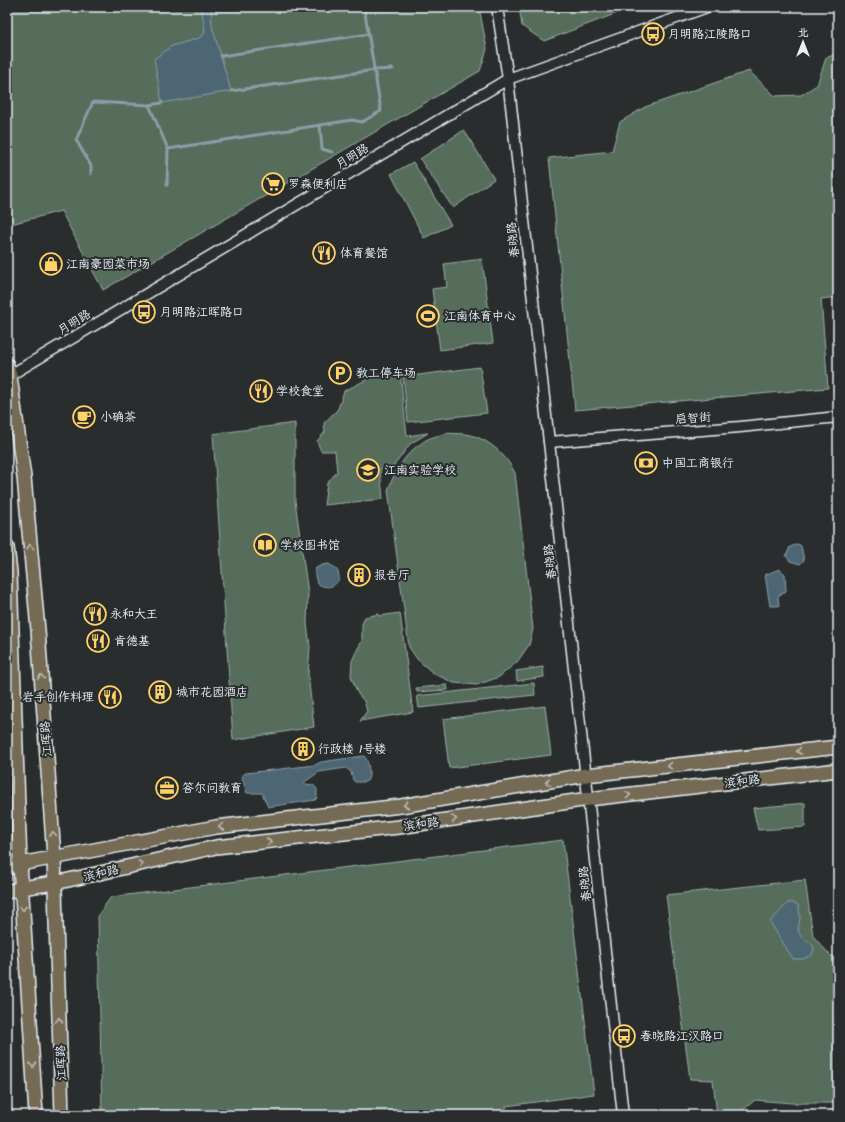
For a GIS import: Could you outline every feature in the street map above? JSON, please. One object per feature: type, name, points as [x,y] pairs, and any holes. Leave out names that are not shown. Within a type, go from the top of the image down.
[{"type":"main road","name":"江晖路","points":[[8,373],[26,501],[38,630],[54,857],[62,1115]]},
{"type":"main road","points":[[7,547],[10,572],[21,888],[36,1115]]},
{"type":"main road","name":"滨和路","points":[[7,868],[54,857],[216,827],[400,806],[586,775],[838,747]]},
{"type":"main road","name":"滨和路","points":[[7,892],[21,888],[55,883],[216,847],[399,827],[589,799],[838,770]]},
{"type":"street","name":"春晓路","points":[[497,7],[508,79],[623,1115]]},
{"type":"street","name":"月明路","points":[[8,373],[508,79],[707,7]]},
{"type":"street","name":"启智街","points":[[549,442],[740,428],[838,417]]},
{"type":"green space","points":[[7,7],[479,7],[487,49],[480,71],[103,290],[61,211],[7,225]]},
{"type":"green space","points":[[519,7],[633,7],[544,41],[522,26]]},
{"type":"green space","points":[[838,53],[838,297],[821,299],[828,388],[575,410],[549,158],[612,151],[620,122],[645,107],[749,71],[775,96],[801,95],[817,85],[826,58]]},
{"type":"green space","points":[[464,130],[494,179],[453,208],[420,159]]},
{"type":"green space","points":[[413,162],[451,225],[424,238],[391,174]]},
{"type":"green space","points":[[482,259],[493,343],[440,350],[432,289],[447,287],[444,264]]},
{"type":"green space","points":[[480,367],[487,413],[408,422],[403,377]]},
{"type":"green space","points":[[400,372],[407,436],[428,433],[410,444],[393,467],[380,469],[383,499],[324,505],[327,483],[337,472],[335,451],[321,451],[317,441],[325,432],[324,423],[338,409],[344,391],[376,375]]},
{"type":"green space","points":[[295,423],[295,501],[308,593],[307,624],[310,647],[308,674],[314,727],[233,740],[213,434]]},
{"type":"green space","points":[[446,433],[468,434],[485,441],[507,460],[515,473],[533,629],[529,645],[517,662],[499,677],[477,685],[454,683],[433,673],[417,659],[409,647],[388,490],[397,469],[411,451],[425,440]]},
{"type":"green space","points":[[400,613],[413,712],[360,721],[367,711],[364,701],[358,694],[351,676],[352,661],[362,641],[362,624],[365,617],[379,614],[379,616]]},
{"type":"green space","points":[[543,667],[544,677],[517,681],[516,671]]},
{"type":"green space","points":[[534,683],[535,695],[419,708],[417,696]]},
{"type":"green space","points":[[447,685],[448,690],[417,692],[416,688]]},
{"type":"green space","points":[[545,706],[551,755],[449,768],[443,719]]},
{"type":"green space","points":[[805,803],[805,827],[758,830],[753,808]]},
{"type":"green space","points":[[563,840],[594,1094],[506,1106],[506,1115],[102,1115],[98,915],[111,897]]},
{"type":"green space","points":[[805,880],[813,936],[831,956],[838,956],[838,1103],[792,1103],[755,1100],[737,1115],[717,1115],[713,1080],[690,1079],[666,895]]},
{"type":"water","points":[[201,7],[211,7],[212,26],[231,91],[162,103],[154,59],[172,46],[199,38],[204,34],[205,29]]},
{"type":"water","points":[[798,544],[801,546],[804,560],[800,564],[790,561],[786,556],[790,547]]},
{"type":"water","points":[[328,564],[335,568],[339,577],[338,581],[334,585],[329,587],[317,583],[315,576],[316,568]]},
{"type":"water","points":[[779,569],[785,574],[786,591],[778,596],[779,606],[770,606],[765,575]]},
{"type":"water","points":[[364,756],[369,768],[369,776],[367,781],[355,782],[351,772],[346,768],[319,772],[304,782],[305,784],[313,785],[317,789],[317,798],[315,800],[268,807],[262,793],[247,793],[242,778],[242,775],[246,773],[315,765],[321,762]]},
{"type":"water","points":[[788,903],[798,905],[800,916],[798,928],[800,935],[814,947],[812,955],[803,959],[793,959],[770,922]]},
{"type":"waterway","points":[[168,149],[352,120],[362,122],[381,111],[364,7]]},
{"type":"waterway","points":[[221,56],[369,34]]},
{"type":"waterway","points":[[231,91],[375,70],[393,69]]},
{"type":"waterway","points":[[91,174],[91,166],[76,140],[93,102],[149,105]]},
{"type":"waterway","points":[[162,103],[149,105],[168,149],[167,185]]},
{"type":"waterway","points":[[320,125],[322,149],[332,152]]},
{"type":"place","name":"月明路江陵路口","points":[[653,34]]},
{"type":"place","name":"罗森便利店","points":[[273,184]]},
{"type":"place","name":"体育餐馆","points":[[324,253]]},
{"type":"place","name":"江南豪园菜市场","points":[[51,264]]},
{"type":"place","name":"月明路江晖路口","points":[[144,312]]},
{"type":"place","name":"江南体育中心","points":[[428,316]]},
{"type":"place","name":"教工停车场","points":[[340,373]]},
{"type":"place","name":"学校食堂","points":[[261,391]]},
{"type":"place","name":"小确茶","points":[[84,417]]},
{"type":"place","name":"中国工商银行","points":[[646,463]]},
{"type":"place","name":"江南实验学校","points":[[368,470]]},
{"type":"place","name":"学校图书馆","points":[[265,545]]},
{"type":"place","name":"报告厅","points":[[359,575]]},
{"type":"place","name":"永和大王","points":[[95,614]]},
{"type":"place","name":"肯德基","points":[[98,641]]},
{"type":"place","name":"城市花园酒店","points":[[160,692]]},
{"type":"place","name":"岩手创作料理","points":[[110,697]]},
{"type":"place","name":"行政楼 1号楼","points":[[303,749]]},
{"type":"place","name":"答尔问教育","points":[[167,788]]},
{"type":"place","name":"春晓路江汉路口","points":[[624,1036]]}]
